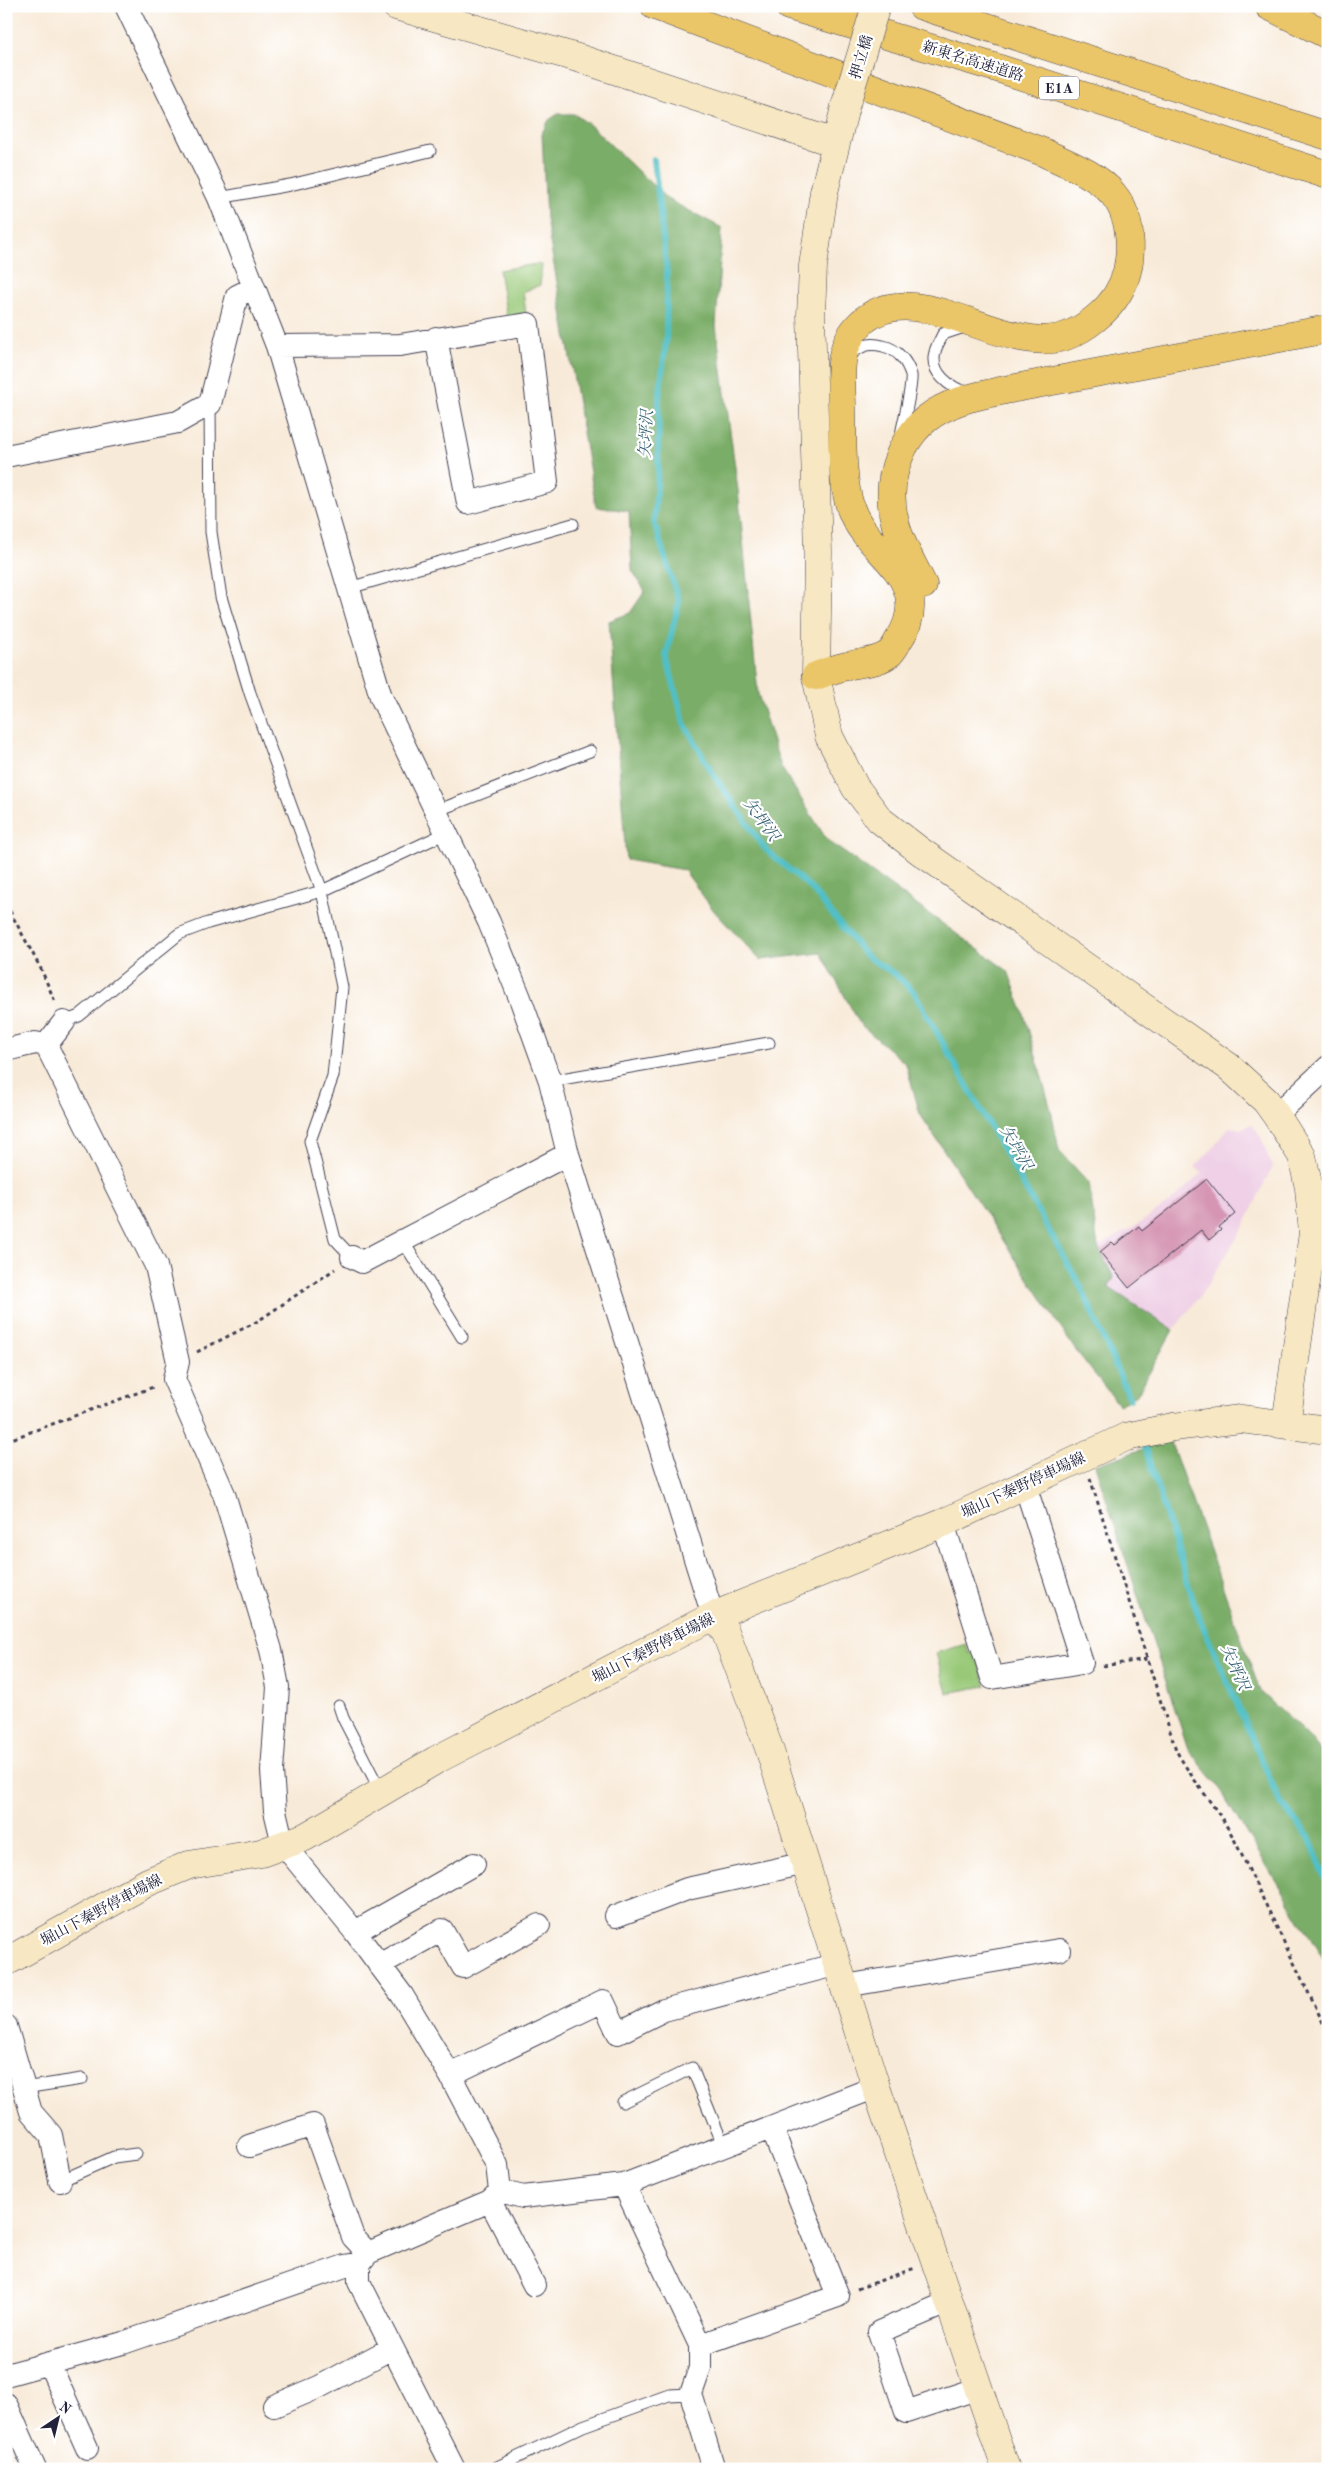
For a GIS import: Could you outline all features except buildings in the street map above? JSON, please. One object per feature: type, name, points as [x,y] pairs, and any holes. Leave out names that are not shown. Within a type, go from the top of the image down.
[{"type":"highway","points":[[655,6],[1043,152],[1093,178],[1113,193],[1127,218],[1130,245],[1126,272],[1118,294],[1086,327],[1064,337],[1036,340],[924,309],[898,306],[872,313],[856,328],[843,350],[841,374],[845,483],[851,509],[862,530],[897,570],[909,588],[911,610],[905,631],[890,653],[868,662],[848,665],[816,676]]},
{"type":"highway","name":"新東名高速道路","points":[[789,6],[997,68],[1328,175]]},
{"type":"highway","name":"E1A","points":[[922,6],[1328,136]]},
{"type":"highway","points":[[1269,6],[1328,35]]},
{"type":"highway","points":[[816,676],[852,678],[886,674],[908,658],[924,632],[928,617],[924,586],[903,545],[892,512],[892,485],[896,463],[909,438],[925,421],[950,405],[977,396],[1328,329]]},
{"type":"street","points":[[126,6],[219,198],[277,346],[380,697],[489,922],[520,998],[550,1081],[568,1154],[713,1616],[725,1631],[769,1748],[876,2087],[1006,2469]]},
{"type":"street","points":[[396,6],[581,59],[835,143]]},
{"type":"street","name":"押立橋","points":[[876,6],[835,143],[824,192],[812,266],[811,315],[818,552],[816,676],[830,736],[855,787],[880,820],[920,851],[1229,1067],[1266,1101],[1276,1115],[1302,1156],[1309,1188],[1313,1233],[1286,1424]]},
{"type":"street","points":[[6,456],[178,422],[210,404],[237,296],[253,288]]},
{"type":"street","points":[[277,346],[400,345],[436,338],[528,324],[547,482],[468,503],[436,338]]},
{"type":"street","points":[[46,1045],[64,1022]]},
{"type":"street","points":[[6,1050],[35,1043],[46,1045]]},
{"type":"street","points":[[46,1045],[156,1266],[176,1370],[224,1494],[272,1650],[278,1687],[272,1771],[274,1811],[283,1844],[355,1932],[402,1995],[450,2076],[497,2165],[495,2196],[534,2285]]},
{"type":"street","points":[[1276,1115],[1328,1067]]},
{"type":"street","points":[[352,1258],[362,1262],[568,1154]]},
{"type":"street","name":"堀山下秦野停車場線","points":[[6,1962],[148,1882],[189,1865],[260,1853],[305,1837],[445,1756],[713,1616],[943,1523],[1126,1437],[1173,1427],[1241,1419],[1328,1430]]},
{"type":"street","points":[[943,1523],[992,1678],[1082,1663],[1025,1484]]},
{"type":"street","points":[[616,1916],[687,1889],[806,1863]]},
{"type":"street","points":[[355,1932],[474,1864]]},
{"type":"street","points":[[379,1965],[442,1930],[463,1967],[539,1925]]},
{"type":"street","points":[[450,2076],[603,2001],[618,2033],[664,2010],[842,1975],[1060,1950]]},
{"type":"street","points":[[6,2026],[32,2112],[52,2135],[60,2181]]},
{"type":"street","points":[[6,2375],[123,2343],[345,2266],[495,2196],[522,2197],[624,2185],[876,2087]]},
{"type":"street","points":[[249,2146],[313,2125],[353,2237],[363,2259],[359,2282],[454,2469]]},
{"type":"street","points":[[700,2345],[842,2305],[772,2129]]},
{"type":"street","points":[[624,2185],[700,2345],[700,2368],[691,2394],[714,2469]]},
{"type":"street","points":[[949,2302],[879,2332],[906,2412],[979,2388]]},
{"type":"street","points":[[274,2406],[321,2395],[392,2348]]},
{"type":"street","points":[[49,2363],[87,2448]]},
{"type":"street","points":[[6,2404],[35,2469]]},
{"type":"lane","points":[[219,198],[290,185],[430,151]]},
{"type":"lane","points":[[975,323],[943,334],[934,353],[935,367],[945,382],[960,391],[977,396]]},
{"type":"lane","points":[[841,374],[848,356],[859,347],[874,344],[890,348],[902,357],[911,376],[896,463]]},
{"type":"lane","points":[[210,404],[211,532],[221,597],[250,693],[322,891],[342,987],[333,1076],[310,1141],[336,1239],[352,1258]]},
{"type":"lane","points":[[349,588],[572,524]]},
{"type":"lane","points":[[436,811],[590,752]]},
{"type":"lane","points":[[64,1022],[79,1016],[179,934],[208,923],[322,891],[446,833]]},
{"type":"lane","points":[[550,1081],[769,1043]]},
{"type":"lane","points":[[403,1241],[462,1338]]},
{"type":"lane","points":[[339,1706],[343,1718],[382,1794]]},
{"type":"lane","points":[[623,2102],[692,2068],[724,2147]]},
{"type":"lane","points":[[24,2088],[82,2079]]},
{"type":"lane","points":[[60,2181],[114,2156],[136,2154]]},
{"type":"lane","points":[[493,2469],[583,2426],[669,2395],[691,2394]]},
{"type":"path","points":[[6,904],[41,969],[64,1022]]},
{"type":"path","points":[[6,1442],[122,1400],[258,1321],[352,1258]]},
{"type":"path","points":[[1083,1456],[1176,1750],[1190,1776],[1220,1812],[1234,1838],[1328,2033]]},
{"type":"path","points":[[1082,1663],[1094,1668],[1146,1659]]},
{"type":"path","points":[[842,2305],[935,2261]]},
{"type":"shaded area","points":[[1252,1124],[1262,1140],[1272,1167],[1242,1230],[1200,1296],[1173,1330],[1108,1287],[1098,1247],[1137,1225],[1169,1203],[1202,1173],[1195,1167],[1229,1127],[1241,1129]]},
{"type":"green space","points":[[558,114],[574,114],[590,125],[667,199],[722,228],[716,326],[738,490],[758,694],[781,767],[827,840],[1008,971],[1024,1014],[1051,1110],[1059,1150],[1089,1183],[1098,1247],[1114,1278],[1108,1287],[1173,1330],[1137,1395],[1119,1405],[1074,1348],[920,1114],[906,1064],[860,1024],[821,953],[760,960],[714,911],[684,870],[626,860],[609,621],[630,613],[645,591],[632,570],[629,511],[596,507],[546,219],[542,133],[549,120]]},
{"type":"green space","points":[[537,264],[542,265],[540,285],[523,292],[526,313],[507,318],[499,270]]},
{"type":"green space","points":[[1170,1440],[1260,1691],[1308,1736],[1328,1761],[1328,1966],[1216,1783],[1188,1749],[1095,1465]]},
{"type":"green space","points":[[966,1644],[969,1653],[975,1652],[986,1686],[947,1693],[936,1653]]},
{"type":"waterway","name":"矢坪沢","points":[[654,160],[667,273],[666,341],[659,399],[658,470],[654,522],[679,602],[666,656],[684,723],[713,774],[765,849],[810,887],[866,956],[895,974],[914,992],[1081,1287],[1130,1399]]},
{"type":"waterway","name":"矢坪沢","points":[[1145,1448],[1198,1615],[1280,1802],[1309,1837],[1328,1884]]}]
